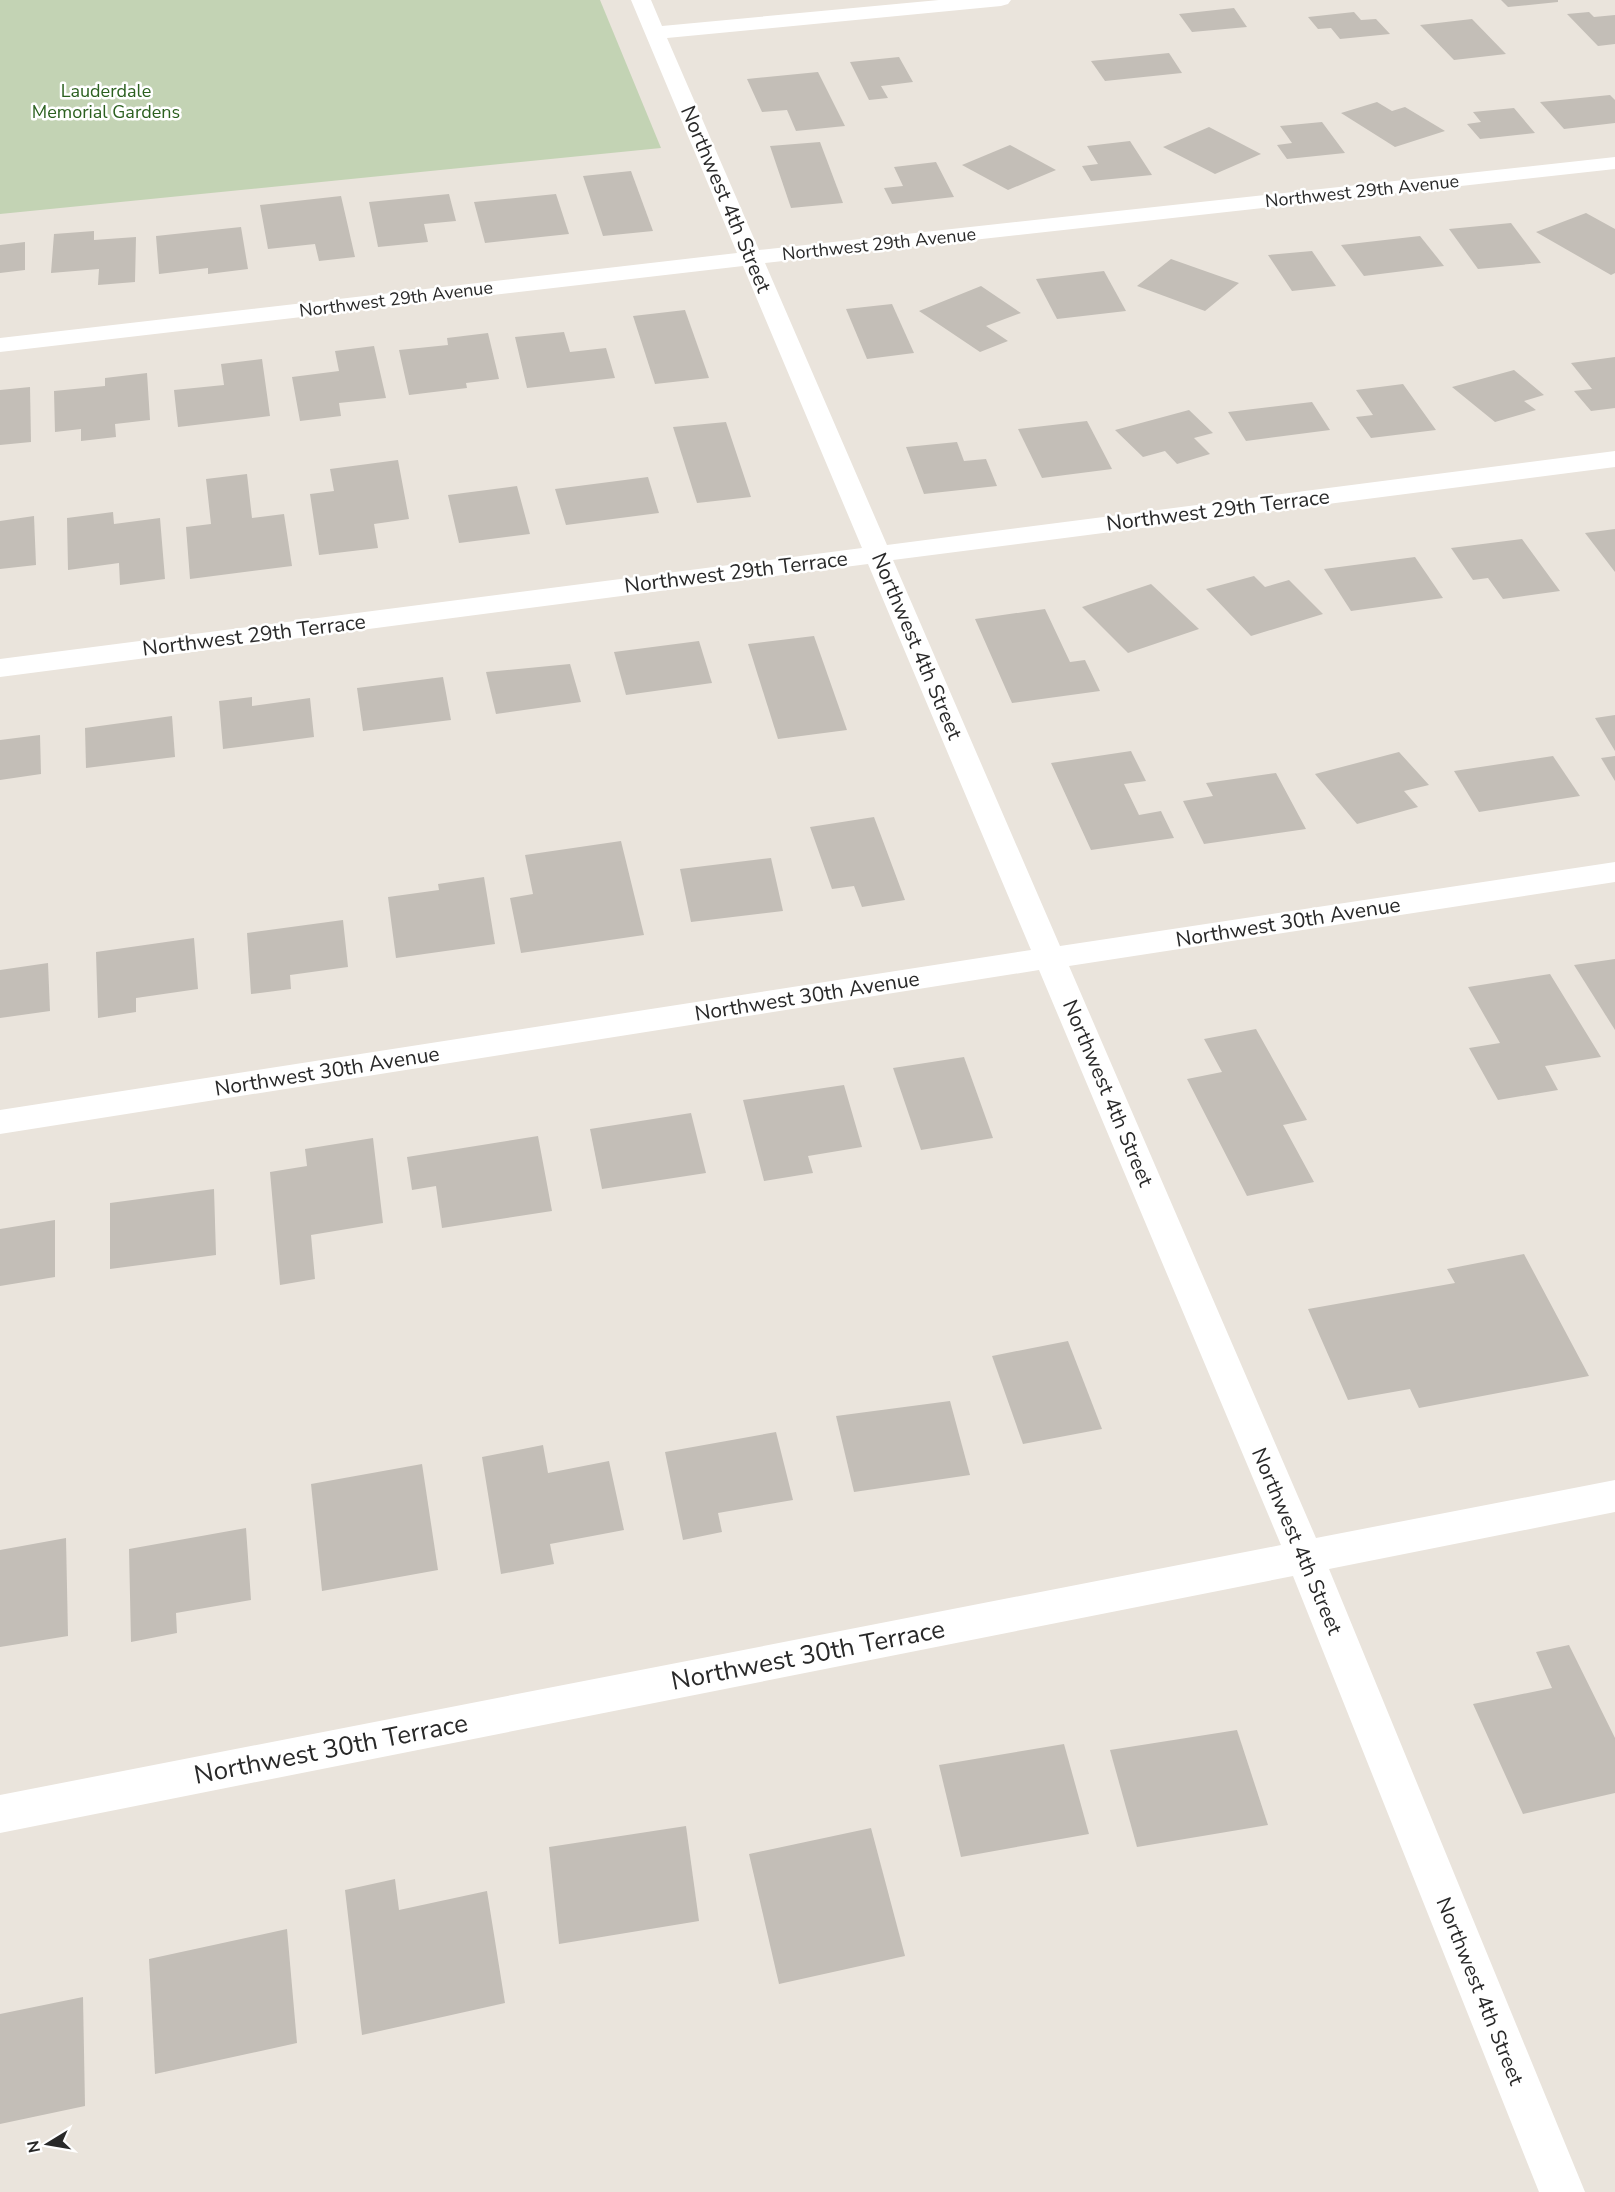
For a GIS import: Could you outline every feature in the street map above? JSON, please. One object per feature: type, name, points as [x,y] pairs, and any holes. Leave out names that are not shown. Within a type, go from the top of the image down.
[{"type":"street","name":"Northwest 4th Street","points":[[641,0],[1305,1557],[1562,2192]]},
{"type":"street","points":[[655,33],[1001,0]]},
{"type":"street","name":"Northwest 29th Avenue","points":[[0,345],[751,258],[1615,163]]},
{"type":"street","name":"Northwest 29th Terrace","points":[[0,668],[1615,459]]},
{"type":"street","name":"Northwest 30th Avenue","points":[[0,1122],[1615,872]]},
{"type":"street","name":"Northwest 30th Terrace","points":[[0,1814],[1615,1496]]},
{"type":"green space","name":"Lauderdale Memorial Gardens","points":[[0,0],[600,0],[661,148],[0,214]]},
{"type":"building","points":[[1501,0],[1558,0],[1558,2],[1508,7]]},
{"type":"building","points":[[1234,8],[1247,27],[1192,32],[1179,14]]},
{"type":"building","points":[[1354,12],[1361,20],[1376,19],[1390,34],[1340,39],[1331,28],[1318,29],[1308,17]]},
{"type":"building","points":[[1589,12],[1594,17],[1615,15],[1615,44],[1598,46],[1567,14]]},
{"type":"building","points":[[1472,19],[1506,54],[1454,60],[1420,25]]},
{"type":"building","points":[[1169,53],[1182,73],[1105,81],[1091,61]]},
{"type":"building","points":[[899,57],[913,82],[881,86],[888,98],[869,100],[850,62]]},
{"type":"building","points":[[818,72],[845,126],[796,131],[787,110],[762,112],[747,79]]},
{"type":"building","points":[[1610,95],[1615,100],[1615,123],[1564,129],[1540,102]]},
{"type":"building","points":[[1377,102],[1392,111],[1405,107],[1445,131],[1395,147],[1341,113]]},
{"type":"building","points":[[1514,108],[1535,133],[1480,139],[1467,124],[1481,122],[1473,112]]},
{"type":"building","points":[[1322,122],[1345,153],[1287,159],[1277,145],[1292,143],[1280,126]]},
{"type":"building","points":[[1209,127],[1261,154],[1215,174],[1163,147]]},
{"type":"building","points":[[1130,141],[1152,175],[1091,181],[1082,166],[1098,164],[1087,146]]},
{"type":"building","points":[[820,142],[843,203],[791,208],[770,146]]},
{"type":"building","points":[[1010,145],[1056,170],[1008,190],[962,165]]},
{"type":"building","points":[[936,162],[954,197],[892,204],[884,188],[903,186],[894,167]]},
{"type":"building","points":[[631,171],[653,231],[603,236],[583,176]]},
{"type":"building","points":[[449,194],[456,221],[424,224],[428,242],[378,247],[369,202]]},
{"type":"building","points":[[556,194],[569,234],[485,243],[474,202]]},
{"type":"building","points":[[341,196],[355,257],[319,261],[315,244],[268,249],[260,205]]},
{"type":"building","points":[[1586,213],[1615,229],[1615,273],[1611,275],[1536,232]]},
{"type":"building","points":[[1511,223],[1541,263],[1478,269],[1449,229]]},
{"type":"building","points":[[241,227],[248,269],[208,274],[208,268],[159,274],[156,236]]},
{"type":"building","points":[[94,231],[94,240],[136,237],[135,282],[98,285],[99,269],[51,273],[54,234]]},
{"type":"building","points":[[1420,236],[1444,266],[1364,276],[1341,245]]},
{"type":"building","points":[[25,242],[25,270],[0,273],[0,245]]},
{"type":"building","points":[[1312,251],[1336,286],[1292,291],[1268,255]]},
{"type":"building","points":[[1171,259],[1239,283],[1205,311],[1137,286]]},
{"type":"building","points":[[1104,271],[1126,311],[1057,319],[1036,279]]},
{"type":"building","points":[[981,286],[1021,313],[986,326],[1008,341],[980,352],[919,311]]},
{"type":"building","points":[[892,304],[914,353],[867,359],[846,309]]},
{"type":"building","points":[[685,310],[709,378],[655,384],[633,316]]},
{"type":"building","points":[[564,332],[570,352],[606,348],[615,378],[527,388],[515,337]]},
{"type":"building","points":[[488,333],[499,379],[466,383],[467,388],[409,395],[399,350],[448,345],[447,338]]},
{"type":"building","points":[[374,346],[386,398],[339,403],[341,416],[300,421],[292,377],[339,371],[335,351]]},
{"type":"building","points":[[1615,357],[1615,408],[1591,411],[1574,391],[1592,389],[1571,363]]},
{"type":"building","points":[[262,359],[270,416],[178,427],[174,390],[224,385],[221,364]]},
{"type":"building","points":[[1514,370],[1544,395],[1524,401],[1536,410],[1495,422],[1452,387]]},
{"type":"building","points":[[147,373],[150,420],[115,424],[116,437],[81,441],[81,429],[55,432],[54,391],[105,386],[105,378]]},
{"type":"building","points":[[1403,384],[1436,430],[1371,438],[1356,417],[1373,415],[1356,390]]},
{"type":"building","points":[[30,387],[31,442],[0,445],[0,390]]},
{"type":"building","points":[[1312,402],[1330,430],[1246,441],[1228,412]]},
{"type":"building","points":[[1189,410],[1213,433],[1194,438],[1210,454],[1177,464],[1165,451],[1143,457],[1115,430]]},
{"type":"building","points":[[1087,421],[1112,469],[1042,478],[1018,429]]},
{"type":"building","points":[[726,422],[751,497],[697,503],[673,427]]},
{"type":"building","points":[[957,442],[964,461],[986,459],[997,486],[924,494],[906,447]]},
{"type":"building","points":[[398,460],[409,519],[374,524],[378,548],[319,555],[310,494],[334,491],[330,469]]},
{"type":"building","points":[[247,474],[252,518],[284,514],[292,566],[190,579],[186,527],[211,524],[206,479]]},
{"type":"building","points":[[648,477],[659,513],[566,525],[555,489]]},
{"type":"building","points":[[517,486],[530,534],[459,543],[448,495]]},
{"type":"building","points":[[113,512],[114,524],[160,518],[165,579],[120,585],[119,563],[68,570],[67,518]]},
{"type":"building","points":[[34,516],[36,565],[0,569],[0,521]]},
{"type":"building","points":[[1615,529],[1615,572],[1585,533]]},
{"type":"building","points":[[1522,539],[1560,591],[1503,599],[1488,578],[1473,580],[1451,548]]},
{"type":"building","points":[[1415,557],[1443,598],[1351,611],[1324,569]]},
{"type":"building","points":[[1254,576],[1265,587],[1289,580],[1323,614],[1251,636],[1206,589]]},
{"type":"building","points":[[1151,584],[1199,629],[1128,653],[1082,607]]},
{"type":"building","points":[[1045,609],[1070,662],[1085,660],[1100,691],[1012,703],[975,619]]},
{"type":"building","points":[[814,636],[847,730],[778,739],[748,644]]},
{"type":"building","points":[[699,641],[712,683],[626,695],[614,652]]},
{"type":"building","points":[[570,664],[581,702],[496,714],[486,672]]},
{"type":"building","points":[[443,677],[451,720],[363,731],[357,688]]},
{"type":"building","points":[[252,697],[252,706],[310,698],[314,737],[223,749],[219,701]]},
{"type":"building","points":[[1615,715],[1615,751],[1595,718]]},
{"type":"building","points":[[172,716],[175,757],[86,768],[85,728]]},
{"type":"building","points":[[40,735],[41,774],[0,780],[0,740]]},
{"type":"building","points":[[1131,751],[1146,781],[1124,784],[1139,815],[1161,811],[1174,838],[1091,850],[1051,763]]},
{"type":"building","points":[[1399,752],[1429,785],[1404,791],[1418,807],[1357,824],[1315,774]]},
{"type":"building","points":[[1553,756],[1580,796],[1479,812],[1454,771]]},
{"type":"building","points":[[1615,756],[1615,781],[1601,758]]},
{"type":"building","points":[[1276,773],[1306,829],[1204,844],[1183,801],[1213,796],[1206,783]]},
{"type":"building","points":[[874,817],[905,900],[862,907],[854,886],[832,889],[810,827]]},
{"type":"building","points":[[621,841],[644,935],[521,953],[510,898],[533,894],[525,855]]},
{"type":"building","points":[[771,858],[783,911],[691,922],[680,869]]},
{"type":"building","points":[[484,877],[495,944],[396,958],[388,897],[439,890],[438,884]]},
{"type":"building","points":[[343,920],[348,967],[290,975],[291,989],[251,994],[247,933]]},
{"type":"building","points":[[194,938],[198,989],[136,998],[136,1012],[98,1018],[96,952]]},
{"type":"building","points":[[1615,959],[1615,1030],[1574,965]]},
{"type":"building","points":[[48,963],[50,1011],[0,1018],[0,970]]},
{"type":"building","points":[[1550,974],[1601,1057],[1545,1066],[1558,1090],[1498,1100],[1469,1048],[1500,1043],[1468,987]]},
{"type":"building","points":[[1256,1029],[1307,1120],[1283,1125],[1314,1182],[1247,1196],[1187,1079],[1222,1072],[1204,1039]]},
{"type":"building","points":[[964,1057],[993,1138],[921,1150],[893,1068]]},
{"type":"building","points":[[844,1085],[862,1147],[808,1156],[813,1173],[764,1181],[743,1100]]},
{"type":"building","points":[[691,1113],[706,1173],[602,1189],[590,1129]]},
{"type":"building","points":[[538,1136],[552,1211],[442,1228],[436,1186],[412,1190],[407,1157]]},
{"type":"building","points":[[373,1138],[383,1223],[311,1235],[315,1279],[280,1285],[270,1172],[307,1166],[305,1149]]},
{"type":"building","points":[[214,1189],[216,1255],[110,1269],[110,1203]]},
{"type":"building","points":[[55,1220],[55,1277],[0,1286],[0,1229]]},
{"type":"building","points":[[1524,1254],[1589,1376],[1419,1408],[1410,1389],[1348,1400],[1308,1309],[1455,1283],[1447,1269]]},
{"type":"building","points":[[1068,1341],[1102,1429],[1023,1444],[992,1356]]},
{"type":"building","points":[[950,1401],[970,1475],[854,1492],[836,1416]]},
{"type":"building","points":[[776,1432],[793,1500],[718,1513],[722,1532],[683,1540],[665,1452]]},
{"type":"building","points":[[543,1445],[548,1473],[609,1461],[624,1530],[550,1544],[554,1564],[501,1574],[482,1457]]},
{"type":"building","points":[[422,1464],[438,1570],[322,1591],[311,1484]]},
{"type":"building","points":[[246,1528],[251,1600],[176,1613],[177,1633],[131,1642],[129,1549]]},
{"type":"building","points":[[66,1538],[68,1636],[0,1647],[0,1550]]},
{"type":"building","points":[[1569,1645],[1615,1738],[1615,1793],[1523,1814],[1473,1704],[1552,1688],[1536,1652]]},
{"type":"building","points":[[1237,1730],[1268,1825],[1137,1847],[1110,1750]]},
{"type":"building","points":[[1064,1744],[1089,1834],[961,1857],[939,1765]]},
{"type":"building","points":[[686,1826],[699,1921],[559,1944],[549,1847]]},
{"type":"building","points":[[871,1828],[905,1956],[779,1984],[749,1854]]},
{"type":"building","points":[[395,1879],[399,1910],[487,1891],[505,2003],[362,2035],[345,1890]]},
{"type":"building","points":[[287,1929],[297,2043],[155,2074],[149,1959]]},
{"type":"building","points":[[83,1997],[85,2106],[0,2124],[0,2014]]}]
